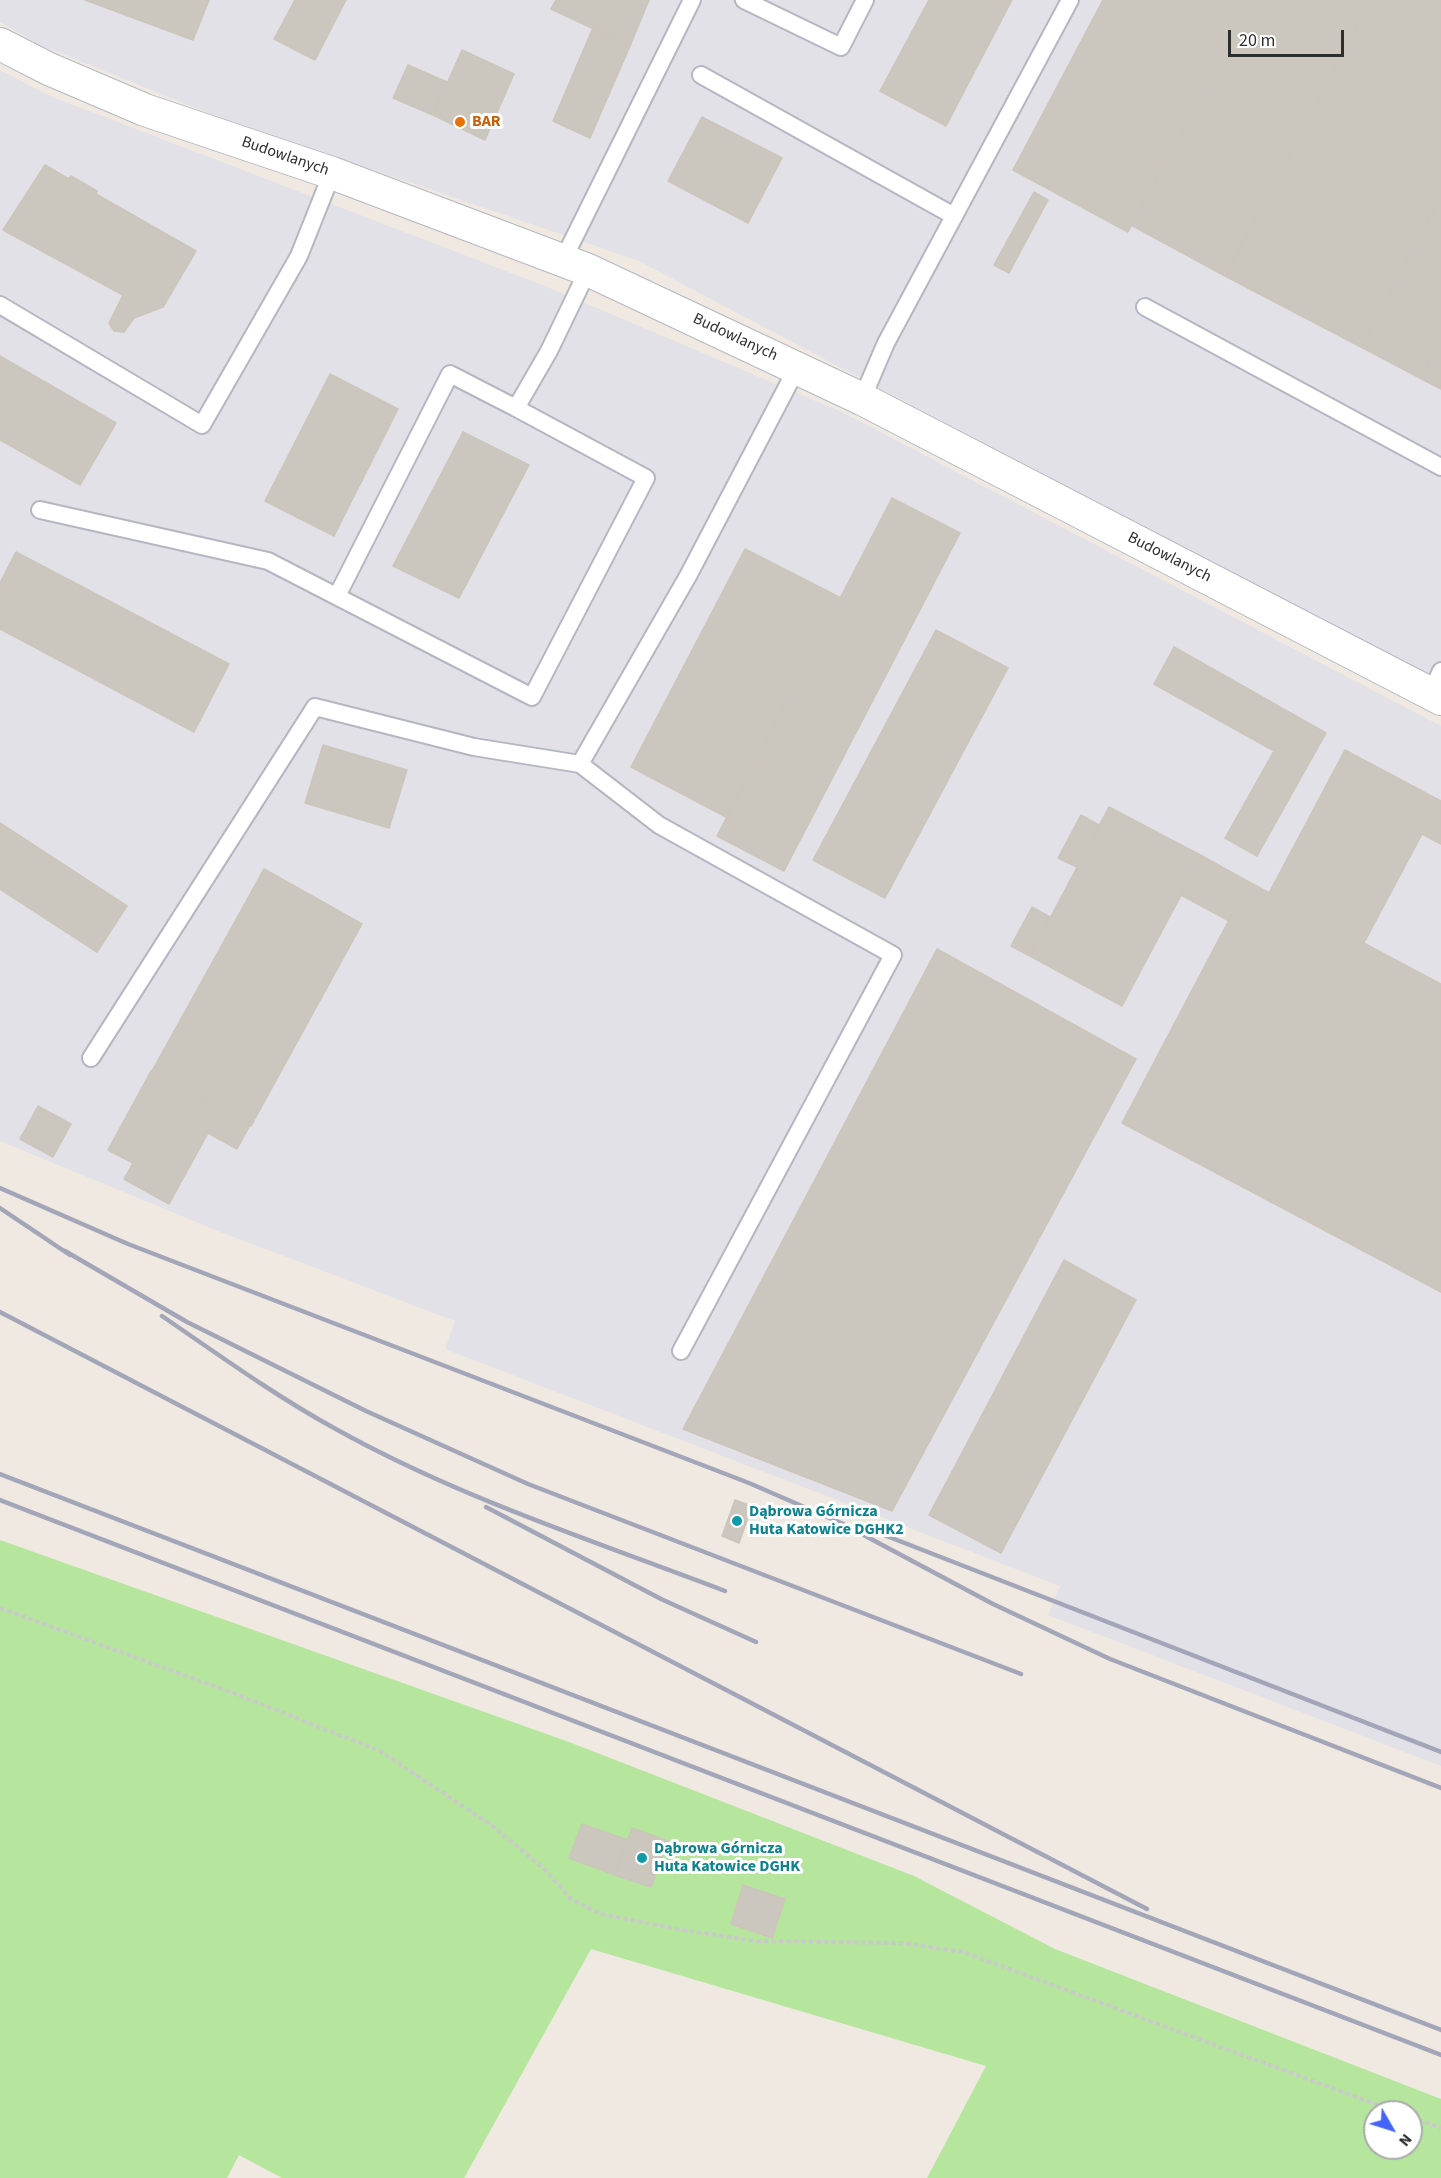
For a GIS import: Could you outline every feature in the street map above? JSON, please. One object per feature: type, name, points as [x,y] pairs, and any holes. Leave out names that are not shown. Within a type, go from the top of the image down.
[{"type":"street","name":"Budowlanych","points":[[0,44],[49,69],[146,110],[332,173],[575,265],[798,366],[1438,688]]},
{"type":"lane","points":[[516,408],[549,351],[575,265],[692,0]]},
{"type":"lane","points":[[744,0],[841,47],[866,0]]},
{"type":"lane","points":[[862,399],[886,343],[1070,0]]},
{"type":"lane","points":[[701,75],[954,216]]},
{"type":"lane","points":[[0,305],[202,424],[299,256],[332,173]]},
{"type":"lane","points":[[1145,307],[1441,467]]},
{"type":"lane","points":[[580,764],[688,576],[798,366]]},
{"type":"lane","points":[[40,510],[268,561],[532,697],[646,478],[450,374],[337,596]]},
{"type":"lane","points":[[91,1058],[315,707],[474,747],[580,764],[658,825],[892,954],[681,1351]]},
{"type":"path","points":[[0,1608],[233,1693],[380,1751],[494,1827],[544,1869],[571,1899],[602,1914],[682,1930],[756,1941],[903,1943],[963,1952],[1364,2100]]},
{"type":"path","points":[[1423,2121],[1441,2128]]},
{"type":"shaded area","points":[[0,0],[1441,0],[1441,685],[639,261],[213,115],[40,45],[0,22]]},
{"type":"shaded area","points":[[0,70],[50,96],[545,286],[844,413],[1441,726],[1441,1766],[1048,1615],[1060,1586],[445,1349],[455,1321],[218,1231],[0,1141]]},
{"type":"green space","points":[[0,1540],[569,1742],[914,1876],[1055,1949],[1441,2099],[1441,2178],[927,2178],[986,2066],[591,1949],[464,2178],[282,2178],[239,2155],[227,2178],[0,2178]]},
{"type":"building","points":[[85,0],[209,0],[193,40]]},
{"type":"building","points":[[295,0],[346,0],[315,60],[274,39]]},
{"type":"building","points":[[556,0],[649,0],[630,46],[551,9]]},
{"type":"building","points":[[929,0],[1012,0],[946,126],[880,91]]},
{"type":"building","points":[[1103,0],[1253,0],[1128,232],[1013,170]]},
{"type":"building","points":[[1253,0],[1371,0],[1225,276],[1131,225]]},
{"type":"building","points":[[1371,0],[1441,0],[1441,196],[1361,347],[1225,276]]},
{"type":"building","points":[[592,30],[630,46],[590,138],[553,121]]},
{"type":"building","points":[[462,50],[514,74],[485,140],[433,115]]},
{"type":"building","points":[[408,65],[447,82],[433,115],[393,98]]},
{"type":"building","points":[[702,117],[782,158],[748,223],[668,181]]},
{"type":"building","points":[[45,165],[69,179],[71,176],[97,191],[96,194],[196,251],[163,307],[134,318],[124,332],[114,331],[109,323],[123,295],[3,230]]},
{"type":"building","points":[[1034,192],[1048,200],[1009,273],[994,265]]},
{"type":"building","points":[[1441,196],[1441,339],[1420,378],[1361,347]]},
{"type":"building","points":[[1441,339],[1441,389],[1420,378]]},
{"type":"building","points":[[0,356],[116,423],[80,485],[0,440]]},
{"type":"building","points":[[330,374],[398,409],[334,536],[265,501]]},
{"type":"building","points":[[463,432],[529,465],[459,598],[393,566]]},
{"type":"building","points":[[892,498],[960,533],[784,871],[717,836]]},
{"type":"building","points":[[745,549],[841,598],[726,817],[631,767]]},
{"type":"building","points":[[16,552],[229,664],[194,732],[0,629],[0,583]]},
{"type":"building","points":[[936,630],[1008,668],[885,898],[813,860]]},
{"type":"building","points":[[1174,647],[1326,733],[1257,856],[1225,838],[1274,751],[1154,684]]},
{"type":"building","points":[[323,745],[407,770],[389,828],[305,803]]},
{"type":"building","points":[[1345,750],[1441,801],[1441,844],[1422,834],[1364,943],[1269,893]]},
{"type":"building","points":[[1109,807],[1202,856],[1122,1006],[1030,956]]},
{"type":"building","points":[[1081,815],[1099,825],[1077,867],[1058,858]]},
{"type":"building","points":[[0,823],[127,906],[97,952],[0,889]]},
{"type":"building","points":[[1202,856],[1249,882],[1229,921],[1181,895]]},
{"type":"building","points":[[264,869],[362,924],[251,1126],[152,1071]]},
{"type":"building","points":[[1249,882],[1441,984],[1441,1292],[1122,1123]]},
{"type":"building","points":[[1032,907],[1050,917],[1030,956],[1011,946]]},
{"type":"building","points":[[937,949],[1136,1059],[892,1511],[683,1429]]},
{"type":"building","points":[[151,1071],[250,1125],[237,1149],[208,1133],[169,1204],[124,1179],[133,1163],[108,1150]]},
{"type":"building","points":[[38,1106],[71,1124],[53,1157],[20,1139]]},
{"type":"building","points":[[1064,1260],[1136,1300],[1001,1553],[929,1515]]},
{"type":"building","name":"Dąbrowa Górnicza Huta Katowice DGHK2","points":[[735,1500],[752,1506],[739,1543],[722,1536]]},
{"type":"building","points":[[582,1824],[628,1840],[615,1875],[569,1858]]},
{"type":"building","name":"Dąbrowa Górnicza Huta Katowice DGHK","points":[[632,1828],[668,1841],[651,1887],[615,1875]]},
{"type":"building","points":[[743,1885],[785,1899],[772,1938],[731,1924]]},
{"type":"railway","points":[[0,1188],[128,1244],[749,1483],[841,1523],[993,1604],[1110,1659],[1441,1788]]},
{"type":"railway","points":[[0,1208],[70,1255]]},
{"type":"railway","points":[[65,1251],[187,1322],[366,1411],[528,1484],[1021,1674]]},
{"type":"railway","points":[[0,1312],[1147,1909]]},
{"type":"railway","points":[[162,1316],[290,1402],[381,1453],[477,1497],[725,1591]]},
{"type":"railway","points":[[0,1474],[1441,2030]]},
{"type":"railway","points":[[0,1500],[1441,2055]]},
{"type":"railway","points":[[486,1507],[661,1599],[756,1642]]},
{"type":"railway","points":[[861,1526],[1441,1752]]},
{"type":"place","name":"BAR","points":[[460,122]]},
{"type":"place","name":"Dąbrowa Górnicza Huta Katowice DGHK2","points":[[737,1521]]},
{"type":"place","name":"Dąbrowa Górnicza Huta Katowice DGHK","points":[[642,1858]]}]
